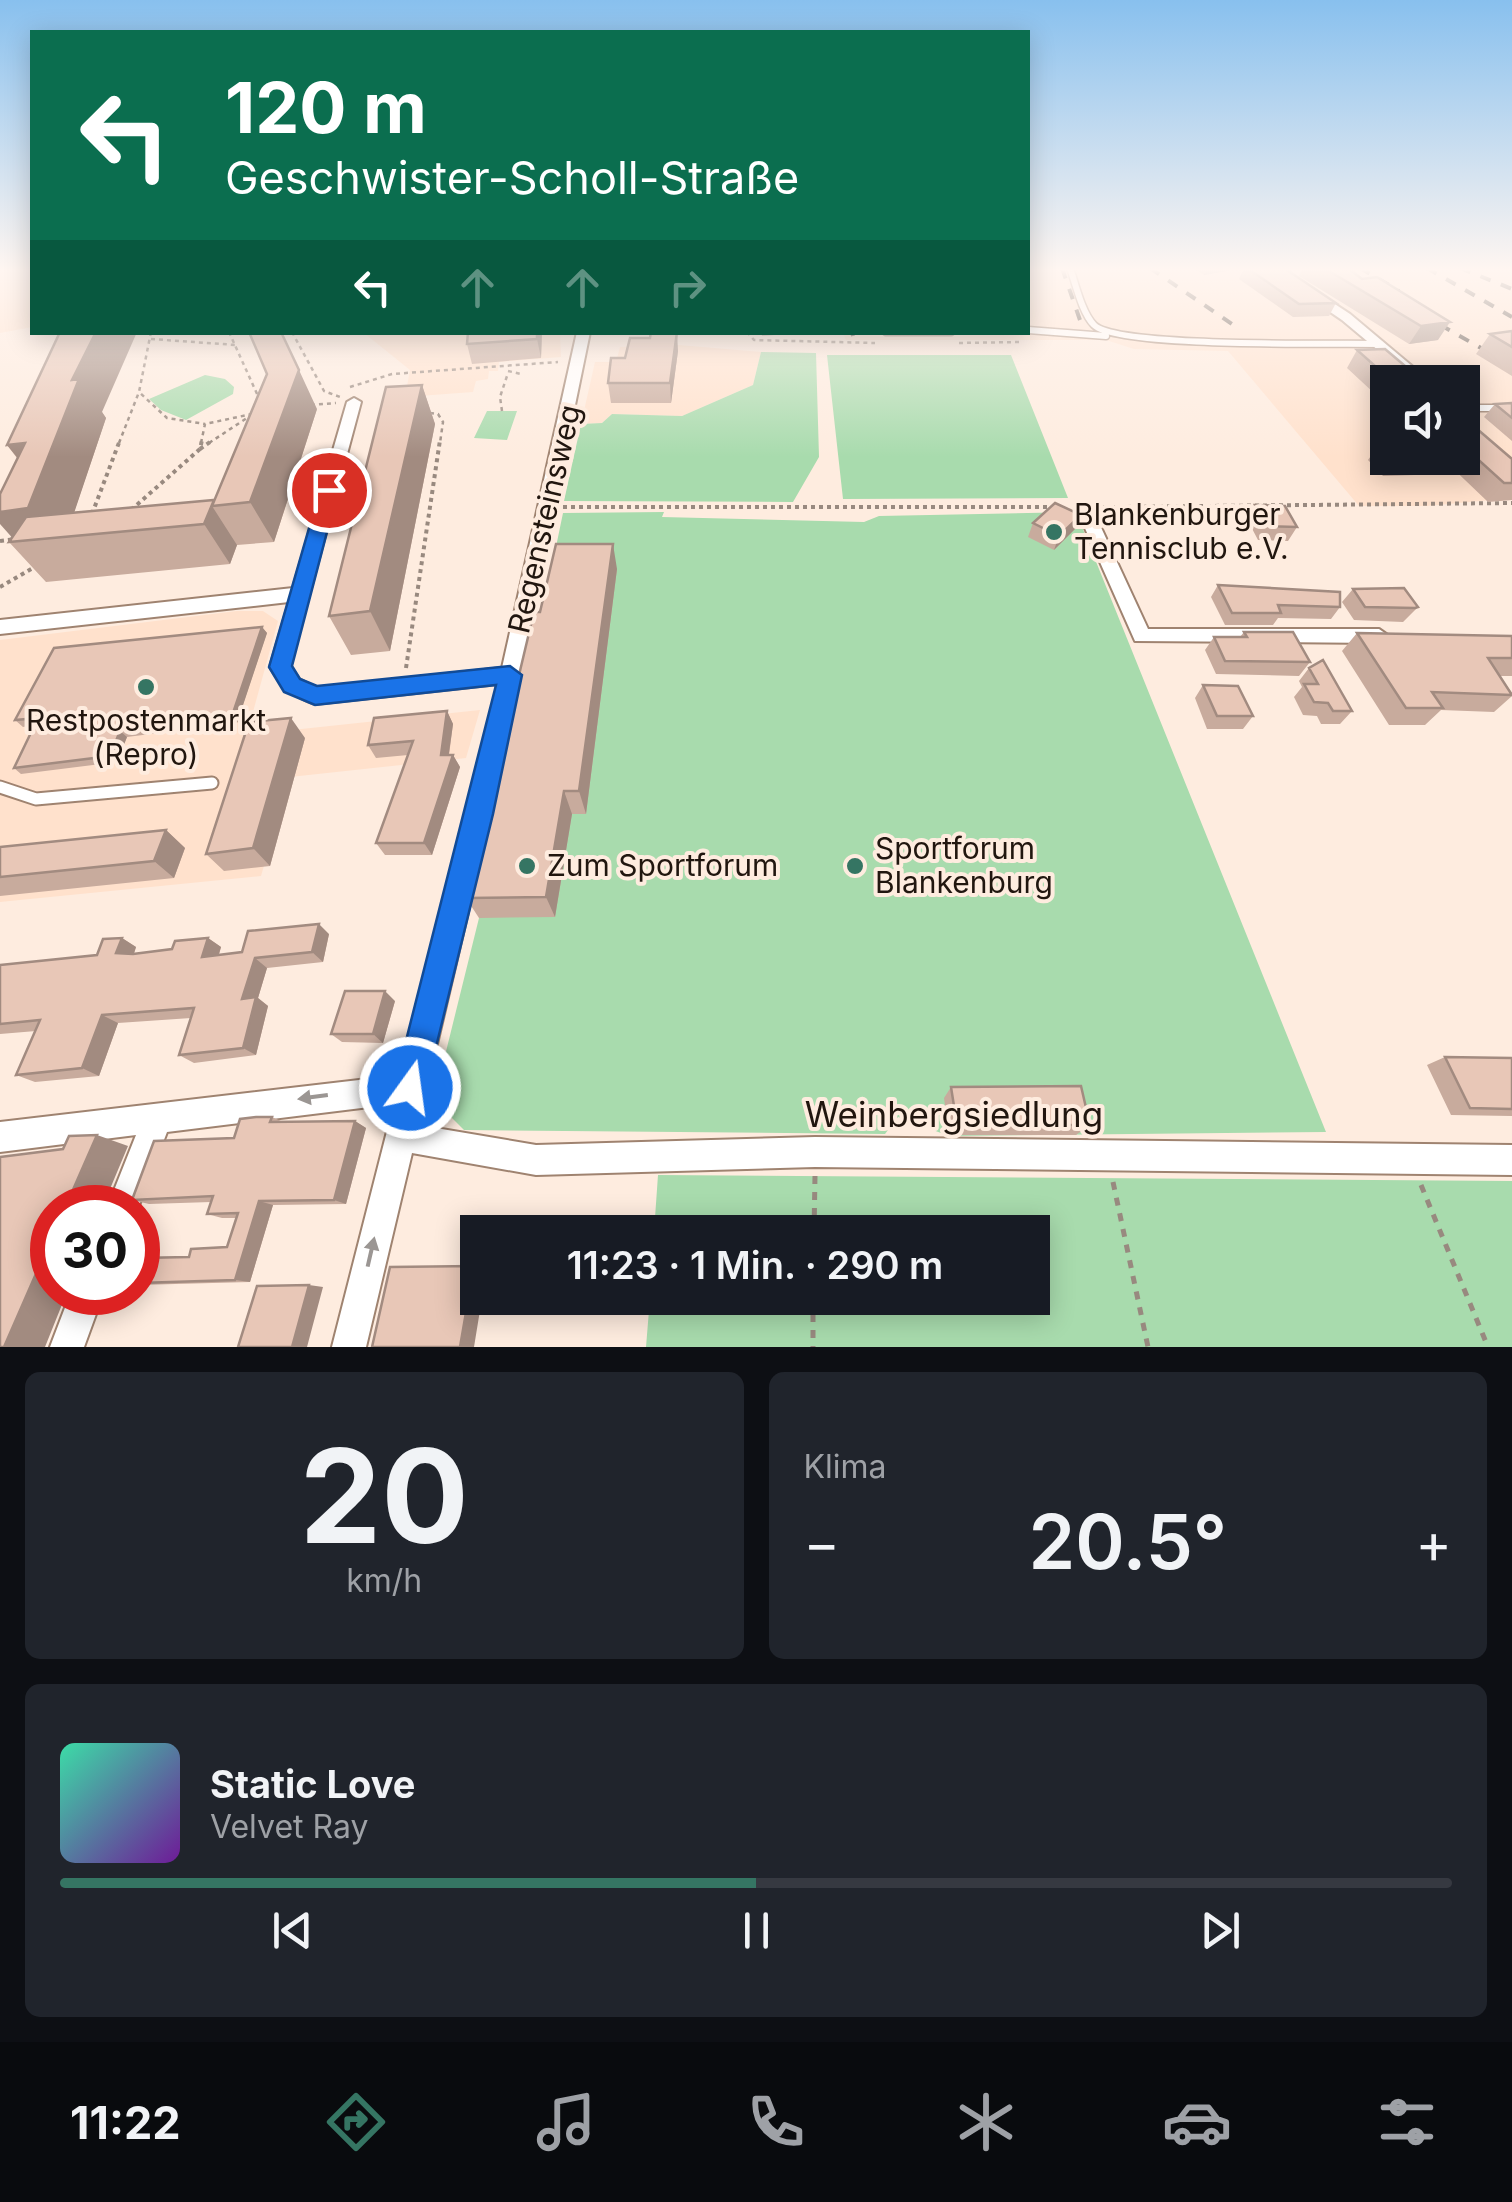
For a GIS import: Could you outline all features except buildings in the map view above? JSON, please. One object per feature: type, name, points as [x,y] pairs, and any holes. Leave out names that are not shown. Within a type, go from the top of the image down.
[{"type":"street","points":[[1361,331],[1404,365]]},
{"type":"street","name":"Regensteinsweg","points":[[349,1347],[480,814],[584,335]]},
{"type":"street","points":[[354,402],[280,667],[292,686],[315,696],[510,675]]},
{"type":"street","points":[[1084,508],[1142,636],[1395,636]]},
{"type":"street","points":[[0,627],[300,594]]},
{"type":"street","points":[[0,1137],[410,1088]]},
{"type":"street","points":[[131,1185],[156,1119]]},
{"type":"street","name":"Weinbergsiedlung","points":[[399,1136],[536,1160],[815,1152],[1512,1160]]},
{"type":"street","points":[[67,1347],[79,1315]]},
{"type":"lane","points":[[1039,331],[1139,339],[1380,344]]},
{"type":"lane","points":[[1106,331],[1139,339]]},
{"type":"lane","points":[[1480,408],[1512,408]]},
{"type":"lane","points":[[0,787],[36,799],[212,783]]},
{"type":"path","points":[[86,530],[139,392],[150,335]]},
{"type":"path","points":[[120,518],[183,468],[200,448],[254,414],[260,406],[258,390],[231,335]]},
{"type":"path","points":[[293,335],[320,386],[332,395],[354,402]]},
{"type":"path","points":[[149,339],[236,345]]},
{"type":"path","points":[[285,342],[295,340]]},
{"type":"path","points":[[291,354],[300,351]]},
{"type":"path","points":[[332,395],[392,374],[580,360]]},
{"type":"path","points":[[296,365],[306,363]]},
{"type":"path","points":[[502,411],[500,396],[508,366]]},
{"type":"path","points":[[508,373],[521,374]]},
{"type":"path","points":[[308,390],[320,386]]},
{"type":"path","points":[[139,392],[148,407],[172,422],[205,424],[254,414]]},
{"type":"path","points":[[308,405],[354,402]]},
{"type":"path","points":[[402,687],[442,422],[438,414],[420,411]]},
{"type":"path","points":[[200,448],[205,424]]},
{"type":"path","points":[[548,507],[1084,508],[1512,503]]},
{"type":"path","points":[[0,541],[17,538]]},
{"type":"path","points":[[0,586],[42,563]]},
{"type":"path","points":[[814,1215],[815,1152]]},
{"type":"path","points":[[1107,1153],[1148,1347]]},
{"type":"path","points":[[1410,1159],[1488,1347]]},
{"type":"path","points":[[813,1347],[814,1315]]},
{"type":"shaded area","points":[[1512,331],[1512,498],[1427,506],[1359,506],[1228,351],[1134,349],[1106,340],[846,340],[844,335]]},
{"type":"shaded area","points":[[366,335],[560,335],[561,357],[499,362],[498,371],[489,371],[488,379],[476,381],[473,392],[405,397],[410,370]]},
{"type":"shaded area","points":[[679,345],[761,352],[753,385],[682,416],[612,414],[602,423],[581,424],[595,362],[616,362],[620,347]]},
{"type":"shaded area","points":[[263,611],[278,621],[248,730],[292,730],[480,710],[466,758],[290,777],[261,876],[0,902],[0,640]]},
{"type":"green space","points":[[761,352],[816,353],[819,457],[793,502],[564,501],[581,424],[602,423],[612,414],[682,416],[753,385]]},
{"type":"green space","points":[[827,355],[1011,355],[1068,498],[843,499]]},
{"type":"green space","points":[[205,375],[225,379],[234,387],[233,394],[186,420],[161,410],[149,399]]},
{"type":"green space","points":[[487,411],[517,411],[507,440],[474,438]]},
{"type":"green space","name":"Sportforum Blankenburg","points":[[664,512],[662,517],[864,522],[879,516],[1076,512],[1326,1132],[949,1136],[898,1117],[885,1134],[464,1130],[434,1100],[479,918],[563,513]]},
{"type":"green space","points":[[658,1175],[1512,1181],[1512,1347],[646,1347],[649,1315],[1050,1315],[1050,1215],[655,1215]]},
{"type":"railway","points":[[1451,331],[1488,352]]},
{"type":"place","name":"Blankenburger Tennisclub e.V.","points":[[1054,532]]},
{"type":"place","name":"Restpostenmarkt (Repro)","points":[[146,687]]},
{"type":"place","name":"Zum Sportforum","points":[[527,866]]},
{"type":"place","name":"Sportforum Blankenburg","points":[[855,866]]},
{"type":"route","points":[[329,490],[280,667],[292,686],[315,696],[510,675],[480,814],[410,1088]]}]
